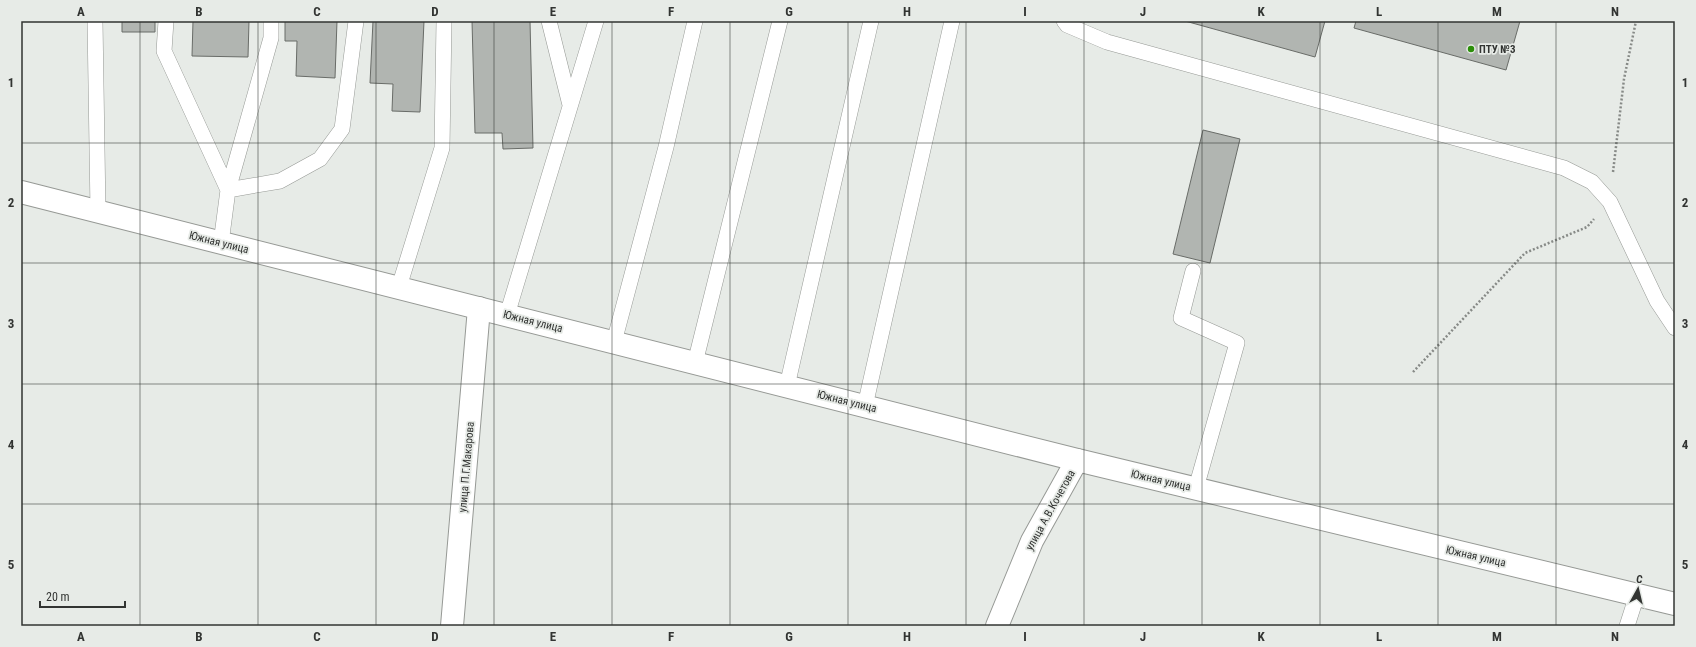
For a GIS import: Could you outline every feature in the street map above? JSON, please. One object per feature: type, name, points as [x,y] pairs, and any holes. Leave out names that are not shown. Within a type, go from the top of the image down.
[{"type":"street","name":"Южная улица","points":[[21,192],[1078,460],[1675,604]]},
{"type":"street","name":"улица П.Г.Макарова","points":[[452,626],[479,308]]},
{"type":"street","name":"улица А.В.Кочетова","points":[[997,626],[1032,541],[1078,460]]},
{"type":"lane","points":[[94,21],[98,212]]},
{"type":"lane","points":[[166,21],[164,51],[228,190]]},
{"type":"lane","points":[[221,242],[228,190],[271,38],[271,21]]},
{"type":"lane","points":[[228,190],[280,180],[320,159],[342,129],[356,31],[356,21]]},
{"type":"lane","points":[[399,288],[442,148],[444,21]]},
{"type":"lane","points":[[549,21],[570,105]]},
{"type":"lane","points":[[507,314],[596,21]]},
{"type":"lane","points":[[614,342],[666,147],[695,21]]},
{"type":"lane","points":[[695,363],[780,21]]},
{"type":"lane","points":[[786,386],[871,21]]},
{"type":"lane","points":[[865,406],[952,21]]},
{"type":"lane","points":[[1064,21],[1067,25],[1107,42],[1564,168],[1592,182],[1610,202],[1657,301],[1675,328]]},
{"type":"lane","points":[[1193,271],[1181,318],[1237,343],[1196,488]]},
{"type":"lane","points":[[1627,626],[1637,595]]},
{"type":"path","points":[[1413,372],[1524,253],[1587,227],[1610,202],[1624,79],[1636,21]]},
{"type":"building","points":[[122,21],[155,21],[155,32],[122,32]]},
{"type":"building","points":[[193,21],[249,21],[248,57],[192,56]]},
{"type":"building","points":[[285,21],[337,21],[335,78],[296,76],[297,41],[285,41]]},
{"type":"building","points":[[373,21],[424,21],[420,112],[392,111],[393,84],[370,83]]},
{"type":"building","points":[[472,21],[530,21],[533,148],[503,149],[502,133],[475,133]]},
{"type":"building","points":[[1185,21],[1325,21],[1315,57]]},
{"type":"building","name":"ПТУ №3","points":[[1356,21],[1520,21],[1506,70],[1354,28]]},
{"type":"building","points":[[1203,130],[1240,139],[1210,263],[1173,254]]},
{"type":"place","name":"ПТУ №3","points":[[1471,49]]}]
